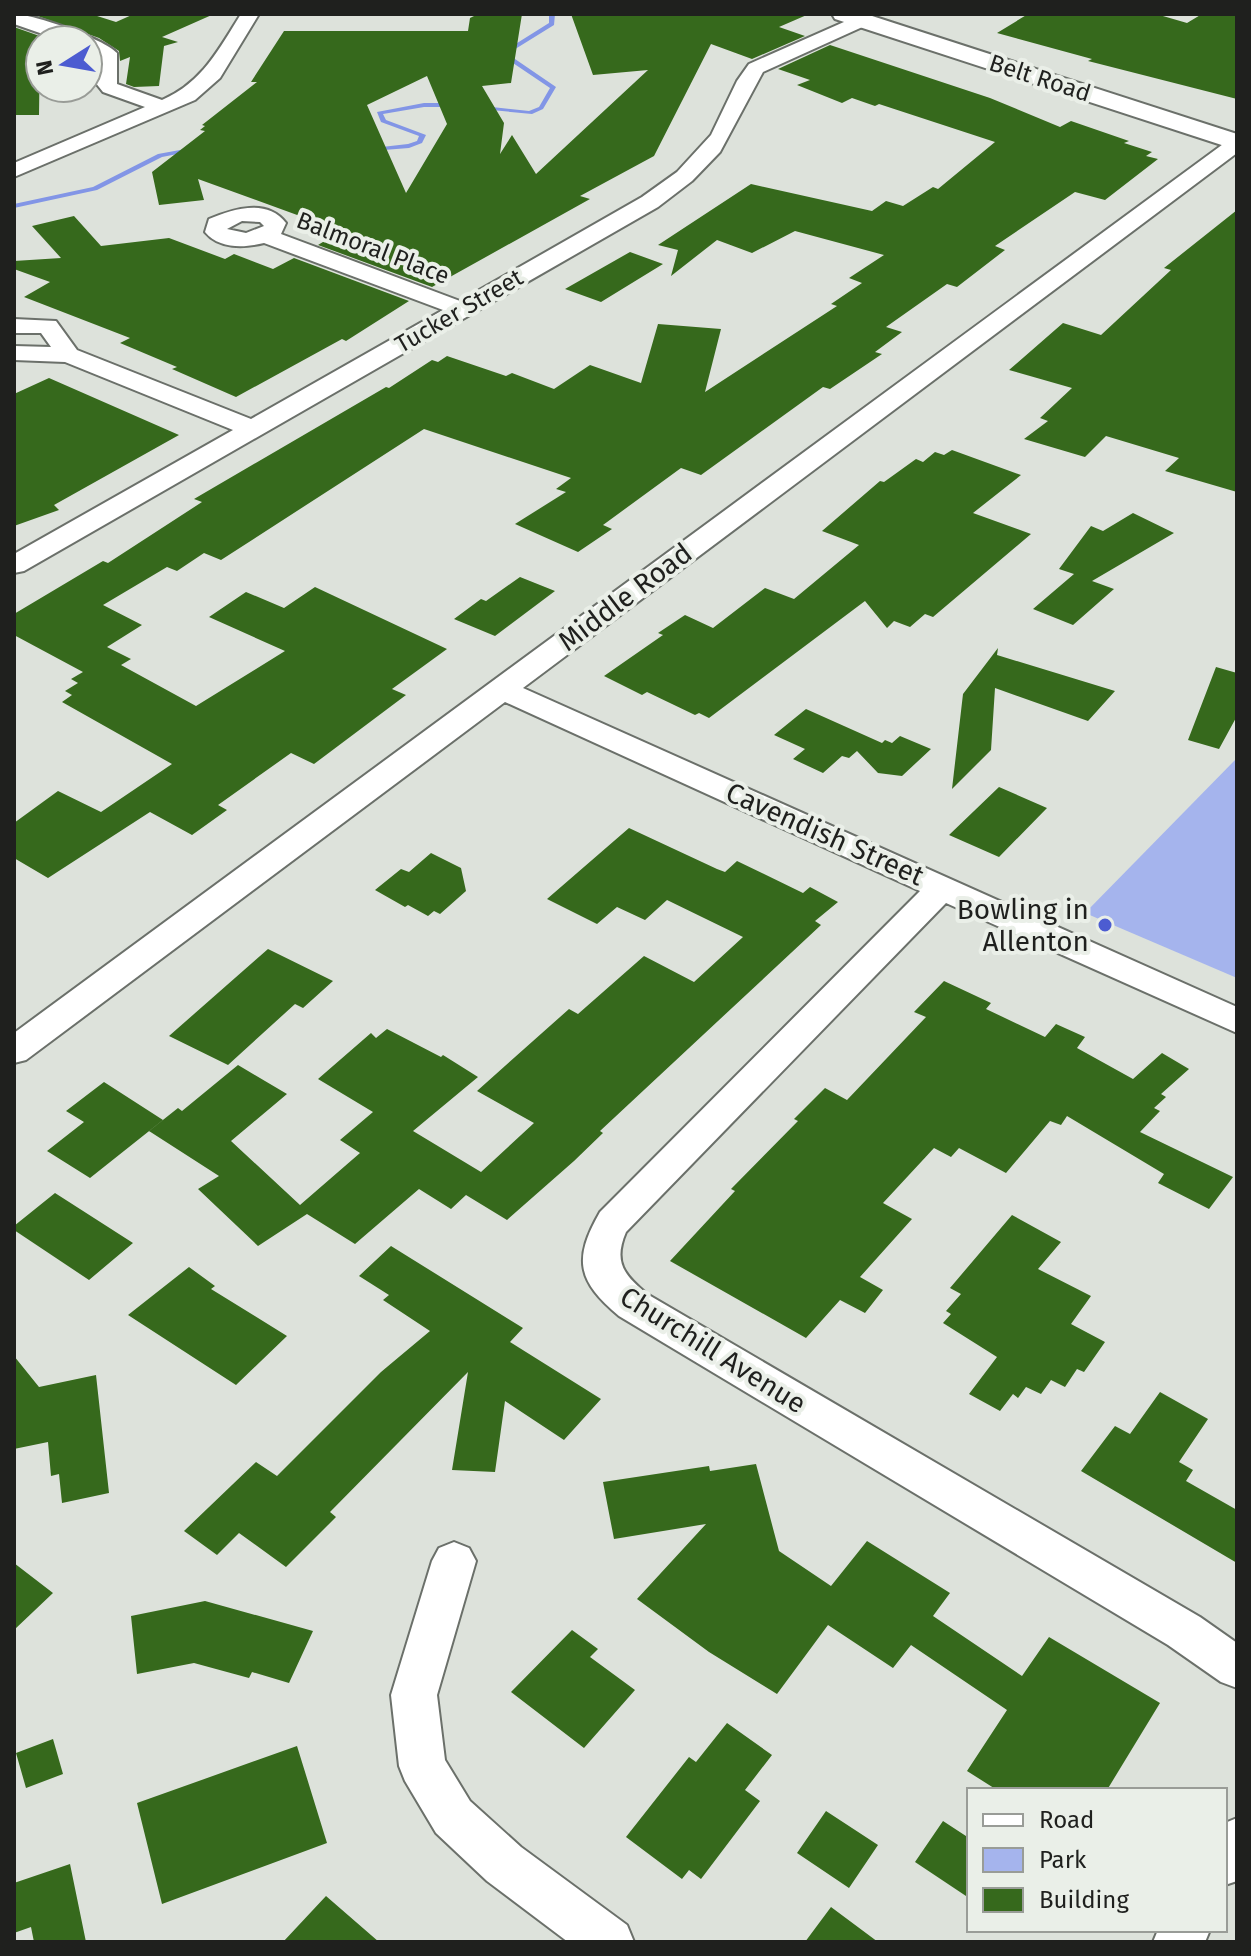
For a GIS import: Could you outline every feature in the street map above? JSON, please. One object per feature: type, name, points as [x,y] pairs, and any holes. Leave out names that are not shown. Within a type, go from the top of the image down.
[{"type":"street","points":[[14,171],[188,96],[213,74],[250,14]]},
{"type":"street","name":"Belt Road","points":[[852,17],[1237,143]]},
{"type":"street","name":"Tucker Street","points":[[14,565],[650,202],[689,175],[717,144],[746,78],[756,68],[852,17]]},
{"type":"street","points":[[104,51],[107,53],[105,82],[110,88],[164,107]]},
{"type":"street","name":"Middle Road","points":[[14,1051],[1237,143]]},
{"type":"street","name":"Balmoral Place","points":[[265,236],[461,309]]},
{"type":"street","points":[[14,326],[48,326],[69,355]]},
{"type":"street","points":[[14,353],[69,355],[254,429]]},
{"type":"street","name":"Cavendish Street","points":[[501,689],[1237,1021]]},
{"type":"street","name":"Churchill Avenue","points":[[943,887],[613,1222],[600,1249],[599,1262],[605,1279],[633,1305],[1184,1631],[1237,1668]]},
{"type":"street","points":[[454,1561],[414,1695],[422,1766],[453,1817],[504,1864],[609,1942]]},
{"type":"street","points":[[1227,1858],[1237,1841]]},
{"type":"green space","points":[[1237,758],[1237,978],[1085,913]]},
{"type":"building","points":[[32,14],[94,15],[116,22],[134,14],[214,14],[162,37],[178,42],[164,46],[159,86],[134,87],[126,84],[130,57],[120,61],[119,51],[104,41],[104,24],[60,24]]},
{"type":"building","points":[[478,14],[522,14],[511,83],[482,86],[504,123],[500,154],[512,135],[536,174],[648,70],[593,75],[571,14],[809,14],[779,27],[805,36],[752,59],[711,44],[654,156],[580,196],[590,199],[432,287],[318,245],[341,231],[198,179],[204,200],[159,205],[152,172],[205,131],[200,130],[205,126],[202,125],[257,82],[251,82],[284,31],[468,31],[470,18]],"holes":[[[427,76],[447,124],[406,193],[367,105]]]},
{"type":"building","points":[[1028,14],[1156,14],[1187,23],[1202,14],[1237,14],[1237,99],[1088,61],[1092,59],[997,33]]},
{"type":"building","points":[[14,27],[24,31],[24,104],[39,104],[39,115],[14,115]]},
{"type":"building","points":[[830,45],[990,98],[1060,127],[1071,121],[1129,141],[1124,143],[1152,152],[1146,156],[1158,159],[1105,200],[1075,192],[995,246],[1005,250],[957,287],[947,284],[886,327],[902,332],[875,352],[882,354],[830,389],[823,387],[701,475],[681,468],[603,525],[612,529],[578,552],[515,524],[566,492],[556,489],[571,478],[424,429],[221,560],[204,553],[177,571],[167,567],[103,605],[142,625],[107,647],[131,659],[121,665],[196,706],[285,651],[209,617],[246,592],[284,608],[315,587],[447,649],[392,689],[406,695],[314,764],[291,753],[218,805],[227,810],[192,835],[150,812],[48,878],[14,858],[14,823],[58,791],[101,812],[172,764],[62,702],[72,695],[65,691],[78,683],[71,679],[83,672],[14,635],[14,614],[103,561],[108,563],[202,502],[194,499],[389,388],[432,360],[438,362],[447,356],[506,376],[512,373],[554,389],[590,365],[641,383],[658,324],[721,329],[705,392],[837,306],[831,304],[862,283],[849,278],[884,255],[795,231],[752,253],[717,240],[671,276],[678,250],[658,245],[751,184],[872,211],[886,201],[903,206],[933,187],[938,189],[995,142],[879,104],[875,106],[852,98],[842,103],[797,85],[810,80],[778,69]]},
{"type":"building","points":[[1237,210],[1237,492],[1165,471],[1179,458],[1106,436],[1085,457],[1024,439],[1048,421],[1040,418],[1072,388],[1009,370],[1063,323],[1101,335],[1171,270],[1164,268]]},
{"type":"building","points":[[74,216],[101,246],[169,238],[225,259],[234,254],[273,269],[294,258],[409,301],[346,341],[342,339],[236,397],[120,343],[130,338],[24,297],[50,282],[14,269],[14,261],[61,258],[32,226]]},
{"type":"building","points":[[630,252],[663,264],[601,302],[565,289]]},
{"type":"building","points":[[49,378],[179,435],[54,505],[59,510],[14,526],[14,394]]},
{"type":"building","points":[[952,450],[1021,475],[973,513],[1031,534],[933,617],[925,614],[910,627],[894,621],[887,628],[865,601],[709,718],[699,713],[695,715],[647,692],[642,695],[604,676],[663,635],[658,633],[685,615],[713,628],[765,588],[794,599],[859,545],[822,531],[880,481],[884,482],[916,459],[923,462],[935,452],[944,455]]},
{"type":"building","points":[[1133,513],[1174,533],[1092,581],[1114,589],[1073,625],[1033,609],[1074,574],[1059,569],[1091,526],[1103,531]]},
{"type":"building","points":[[520,577],[555,591],[495,636],[454,619],[481,599],[486,601]]},
{"type":"building","points":[[998,648],[997,655],[1115,691],[1088,721],[995,688],[991,750],[952,789],[963,694]]},
{"type":"building","points":[[1216,667],[1237,673],[1237,716],[1219,749],[1188,740]]},
{"type":"building","points":[[806,709],[882,743],[885,740],[892,743],[900,736],[931,749],[902,776],[878,773],[857,751],[849,758],[842,756],[823,773],[793,759],[805,749],[774,735]]},
{"type":"building","points":[[999,787],[1047,808],[999,857],[949,835]]},
{"type":"building","points":[[629,828],[725,872],[737,861],[803,893],[810,887],[838,902],[815,921],[821,925],[600,1131],[603,1133],[574,1161],[507,1220],[466,1195],[451,1209],[419,1189],[355,1244],[307,1214],[258,1246],[198,1189],[219,1176],[149,1131],[178,1108],[182,1111],[238,1065],[287,1094],[231,1141],[300,1205],[360,1153],[340,1140],[373,1112],[318,1079],[371,1033],[376,1038],[387,1029],[441,1057],[443,1055],[478,1077],[413,1131],[481,1172],[534,1123],[477,1091],[569,1009],[578,1014],[644,956],[694,982],[743,937],[667,900],[645,920],[617,907],[597,924],[547,899]]},
{"type":"building","points":[[431,853],[461,868],[466,891],[440,914],[434,911],[428,916],[375,890],[401,869],[409,872]]},
{"type":"building","points":[[268,949],[333,981],[303,1008],[295,1004],[228,1065],[169,1036]]},
{"type":"building","points":[[944,981],[991,1003],[986,1009],[1045,1037],[1056,1024],[1085,1037],[1077,1048],[1133,1079],[1162,1053],[1189,1069],[1161,1094],[1166,1097],[1154,1108],[1160,1111],[1140,1132],[1233,1177],[1209,1209],[1158,1183],[1164,1174],[1067,1116],[1061,1125],[1050,1121],[1006,1173],[959,1148],[951,1157],[934,1148],[883,1203],[912,1219],[860,1277],[883,1290],[865,1313],[840,1300],[806,1338],[670,1261],[735,1191],[731,1189],[798,1121],[794,1119],[825,1088],[847,1100],[926,1017],[914,1012]]},
{"type":"building","points":[[104,1082],[163,1120],[90,1178],[47,1151],[84,1122],[66,1111]]},
{"type":"building","points":[[55,1193],[133,1243],[89,1280],[14,1230],[14,1226]]},
{"type":"building","points":[[1012,1215],[1061,1242],[1038,1269],[1091,1296],[1071,1324],[1105,1342],[1084,1372],[1077,1369],[1065,1387],[1051,1380],[1041,1394],[1026,1387],[1018,1398],[1013,1394],[1000,1411],[969,1394],[997,1357],[943,1323],[951,1314],[946,1311],[961,1294],[950,1288]]},
{"type":"building","points":[[391,1246],[523,1328],[510,1342],[601,1399],[564,1440],[505,1401],[495,1472],[452,1470],[468,1372],[330,1512],[336,1517],[286,1567],[239,1533],[217,1555],[184,1531],[256,1462],[277,1476],[381,1372],[430,1331],[383,1300],[389,1295],[359,1276]]},
{"type":"building","points":[[189,1267],[215,1286],[211,1289],[287,1336],[236,1385],[128,1315]]},
{"type":"building","points":[[14,1356],[39,1387],[96,1375],[109,1493],[62,1503],[59,1474],[51,1476],[48,1442],[14,1449]]},
{"type":"building","points":[[1160,1392],[1208,1419],[1179,1462],[1193,1470],[1186,1481],[1237,1510],[1237,1563],[1081,1471],[1115,1426],[1130,1434]]},
{"type":"building","points":[[756,1464],[779,1551],[831,1586],[867,1541],[950,1593],[933,1616],[1022,1676],[1049,1637],[1160,1703],[1108,1788],[994,1788],[967,1771],[1007,1710],[911,1645],[893,1668],[828,1625],[777,1694],[709,1652],[637,1599],[706,1524],[614,1539],[603,1482],[709,1466],[710,1471]]},
{"type":"building","points":[[14,1563],[53,1593],[14,1630]]},
{"type":"building","points":[[205,1601],[313,1631],[289,1683],[252,1672],[249,1678],[194,1663],[137,1674],[131,1616]]},
{"type":"building","points":[[572,1630],[598,1649],[590,1657],[635,1690],[584,1748],[511,1692]]},
{"type":"building","points":[[727,1723],[772,1755],[745,1790],[760,1801],[701,1879],[689,1870],[682,1879],[626,1837],[689,1757],[696,1762]]},
{"type":"building","points":[[53,1739],[63,1774],[26,1788],[16,1753]]},
{"type":"building","points":[[297,1746],[327,1843],[162,1904],[137,1803]]},
{"type":"building","points":[[826,1811],[878,1845],[849,1888],[797,1853]]},
{"type":"building","points":[[943,1821],[967,1837],[967,1897],[915,1862]]},
{"type":"building","points":[[70,1864],[86,1942],[34,1942],[31,1927],[14,1933],[14,1883]]},
{"type":"building","points":[[326,1896],[379,1942],[283,1942]]},
{"type":"building","points":[[831,1907],[878,1942],[805,1942]]},
{"type":"waterway","points":[[483,108],[530,113],[541,108],[553,87],[512,60],[509,50],[552,24],[552,14]]},
{"type":"waterway","points":[[373,150],[409,146],[420,142],[423,135],[383,121],[379,113],[424,105],[454,105]]},
{"type":"waterway","points":[[14,206],[95,189],[160,155],[191,150]]},
{"type":"place","name":"Bowling in Allenton","points":[[1105,925]]}]
